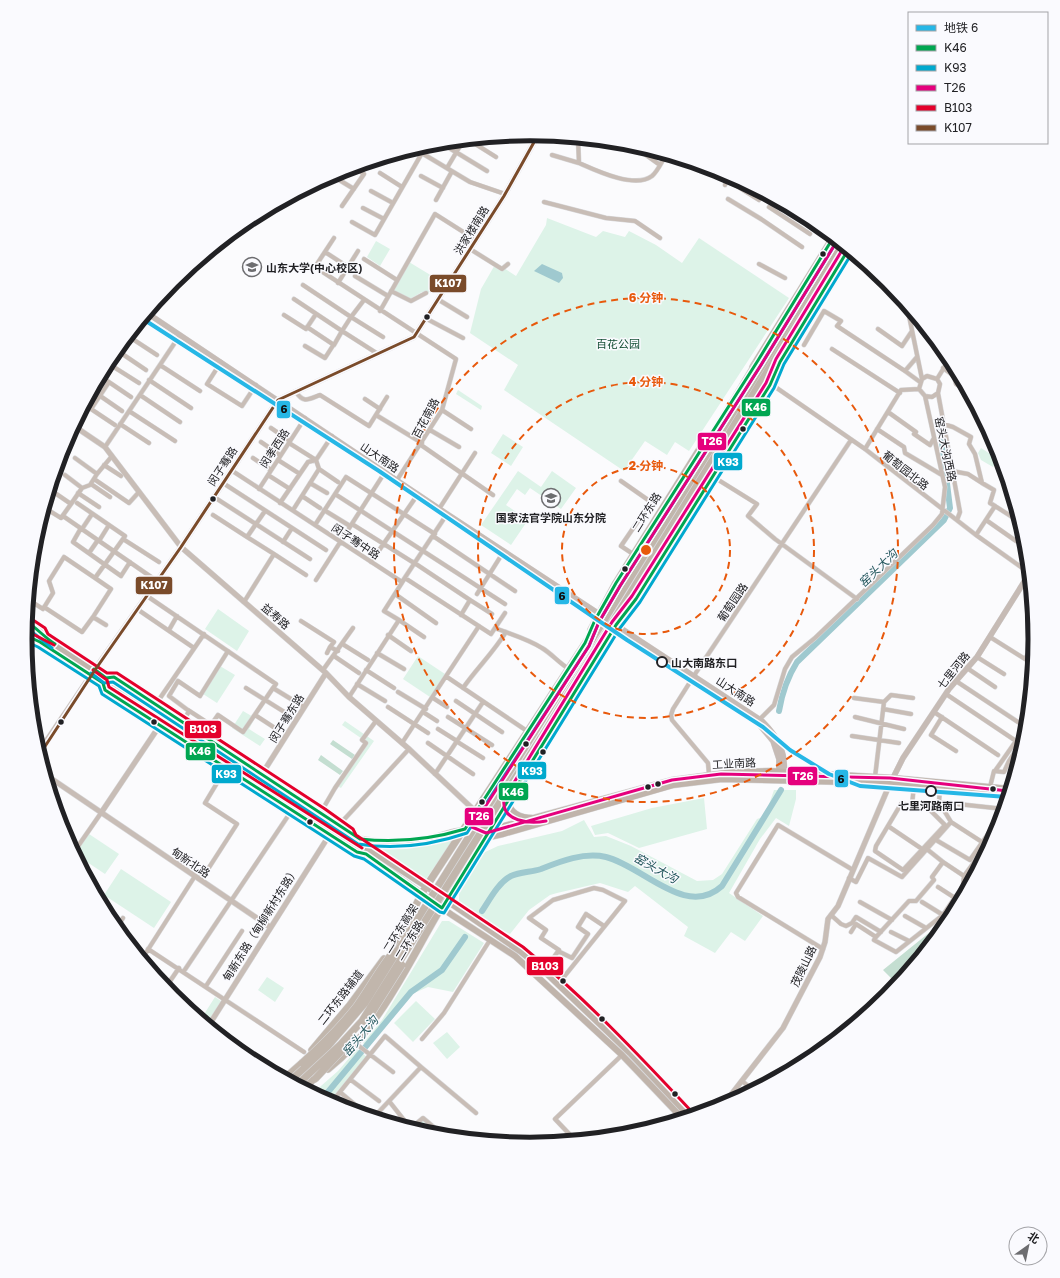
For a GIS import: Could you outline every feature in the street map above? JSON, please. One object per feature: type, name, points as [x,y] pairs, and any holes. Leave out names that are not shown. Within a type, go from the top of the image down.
[{"type":"highway","name":"二环东路","points":[[624,576],[633,554],[757,362],[830,242]]},
{"type":"highway","name":"二环东高架","points":[[302,1081],[340,1045],[362,1021],[603,615],[836,247]]},
{"type":"highway","name":"二环东高架","points":[[294,1077],[328,1046],[348,1024],[365,1003],[417,928],[614,625],[841,251]]},
{"type":"highway","name":"二环东路","points":[[614,625],[636,599],[770,382],[780,361],[845,254]]},
{"type":"highway","name":"二环东路","points":[[394,945],[422,894],[569,669],[603,615],[617,587],[757,369],[757,362]]},
{"type":"highway","points":[[603,615],[632,565],[757,362]]},
{"type":"highway","name":"二环东路","points":[[308,1085],[315,1079],[320,1070],[363,1023],[396,973],[406,969],[654,557],[763,384],[770,382]]},
{"type":"highway","points":[[614,625],[648,575],[770,382]]},
{"type":"highway","name":"二环东路","points":[[654,557],[666,550]]},
{"type":"highway","name":"二环东路","points":[[636,599],[638,583]]},
{"type":"highway","points":[[289,1074],[324,1043],[356,1006],[381,966],[417,928]]},
{"type":"highway","points":[[315,1079],[347,1045],[373,1013],[398,975],[417,928]]},
{"type":"highway","name":"二环东路辅道","points":[[302,1063],[350,1005],[394,945]]},
{"type":"highway","points":[[315,1079],[356,1044],[384,1007],[406,969]]},
{"type":"main road","name":"山大南路","points":[[152,316],[439,509],[603,615],[614,625],[758,723],[773,742],[782,772]]},
{"type":"main road","name":"七里河路","points":[[891,781],[903,758],[946,694],[977,657],[1025,581]]},
{"type":"main road","name":"山大南路","points":[[614,625],[694,675],[760,719],[778,738],[784,758],[781,780]]},
{"type":"main road","points":[[32,631],[93,674],[353,837],[422,894],[526,966],[622,1055],[679,1114]]},
{"type":"main road","points":[[32,635],[40,638]]},
{"type":"main road","points":[[104,680],[366,854],[427,887],[520,951],[557,983],[630,1053],[686,1112]]},
{"type":"main road","points":[[210,746],[223,747]]},
{"type":"main road","name":"工业南路","points":[[487,834],[673,780],[709,774],[782,772],[874,777],[914,786],[1003,795]]},
{"type":"main road","points":[[237,775],[250,778]]},
{"type":"main road","name":"工业南路","points":[[487,834],[503,834],[673,785],[722,778],[891,781],[1005,789]]},
{"type":"main road","points":[[508,801],[510,808],[514,813],[526,817],[539,818]]},
{"type":"main road","points":[[353,837],[380,842],[416,842],[465,829],[487,834]]},
{"type":"street","name":"洪家楼南路","points":[[417,334],[504,195],[535,141]]},
{"type":"street","points":[[578,143],[579,163]]},
{"type":"street","points":[[476,144],[496,157]]},
{"type":"street","points":[[436,200],[443,188],[456,152],[460,146]]},
{"type":"street","points":[[449,148],[487,171]]},
{"type":"street","points":[[422,153],[469,184],[490,193],[504,195]]},
{"type":"street","points":[[352,222],[375,235],[422,153]]},
{"type":"street","points":[[552,154],[622,179],[643,180],[653,175],[663,159]]},
{"type":"street","points":[[646,155],[660,165]]},
{"type":"street","points":[[342,206],[364,174],[359,171]]},
{"type":"street","points":[[380,173],[402,187]]},
{"type":"street","points":[[421,176],[443,188]]},
{"type":"street","points":[[338,179],[354,189]]},
{"type":"street","points":[[737,186],[759,200]]},
{"type":"street","points":[[371,191],[393,203]]},
{"type":"street","points":[[728,199],[802,247]]},
{"type":"street","points":[[544,202],[606,218],[635,221],[660,238]]},
{"type":"street","points":[[769,207],[810,234]]},
{"type":"street","points":[[363,208],[384,219]]},
{"type":"street","points":[[380,311],[435,214],[476,240]]},
{"type":"street","points":[[278,400],[414,337],[417,334],[315,267],[334,238]]},
{"type":"street","points":[[470,249],[502,269],[508,264]]},
{"type":"street","points":[[338,283],[358,251]]},
{"type":"street","points":[[325,252],[348,267]]},
{"type":"street","points":[[364,259],[397,280]]},
{"type":"street","points":[[760,264],[785,278]]},
{"type":"street","points":[[355,276],[388,296]]},
{"type":"street","points":[[303,285],[383,338]]},
{"type":"street","points":[[391,291],[411,301],[426,293]]},
{"type":"street","points":[[294,299],[378,354]]},
{"type":"street","points":[[305,346],[325,358],[351,317],[364,300]]},
{"type":"street","points":[[439,300],[467,317]]},
{"type":"street","points":[[804,345],[824,311],[841,321],[837,326],[921,381]]},
{"type":"street","points":[[307,328],[316,314]]},
{"type":"street","points":[[284,315],[334,344]]},
{"type":"street","points":[[864,449],[901,390],[919,388],[921,381],[909,317]]},
{"type":"street","points":[[427,319],[463,338]]},
{"type":"street","points":[[878,329],[902,346],[912,331]]},
{"type":"street","name":"百花南路","points":[[397,480],[422,444],[442,410],[456,360],[417,334]]},
{"type":"street","points":[[105,447],[180,335]]},
{"type":"street","points":[[133,339],[157,355]]},
{"type":"street","points":[[832,349],[900,393]]},
{"type":"street","points":[[122,354],[146,370]]},
{"type":"street","points":[[905,371],[917,357]]},
{"type":"street","points":[[221,362],[207,384],[242,406],[256,385]]},
{"type":"street","points":[[937,379],[945,364]]},
{"type":"street","points":[[160,365],[200,391]]},
{"type":"street","points":[[113,367],[139,383]]},
{"type":"street","points":[[943,368],[951,374]]},
{"type":"street","points":[[921,381],[931,376],[937,379],[940,384],[938,393],[960,512],[957,520]]},
{"type":"street","points":[[105,379],[131,396]]},
{"type":"street","points":[[149,380],[191,408]]},
{"type":"street","points":[[109,382],[91,409],[115,425]]},
{"type":"street","name":"葡萄园北路","points":[[770,382],[864,449],[1024,573]]},
{"type":"street","name":"窑头大沟西路","points":[[760,719],[774,705],[785,669],[792,657],[815,638],[856,599],[933,525],[942,514],[945,487],[925,396],[919,388]]},
{"type":"street","points":[[296,392],[300,398],[306,400],[320,395],[369,426],[387,398]]},
{"type":"street","points":[[925,396],[932,397],[938,393]]},
{"type":"street","points":[[97,394],[122,411]]},
{"type":"street","points":[[140,395],[180,422]]},
{"type":"street","points":[[365,399],[380,409]]},
{"type":"street","name":"闵子骞路","points":[[44,747],[137,609],[181,547],[278,400]]},
{"type":"street","points":[[442,410],[471,429]]},
{"type":"street","points":[[129,411],[175,441]]},
{"type":"street","points":[[888,412],[916,432],[914,434],[930,445],[934,438]]},
{"type":"street","points":[[376,415],[422,444],[493,495]]},
{"type":"street","name":"闵孝西路","points":[[259,488],[305,418]]},
{"type":"street","points":[[120,424],[148,443]]},
{"type":"street","points":[[943,424],[953,427],[971,437],[969,444],[975,454],[982,483]]},
{"type":"street","points":[[271,428],[316,460],[319,469],[338,482]]},
{"type":"street","name":"益寿路","points":[[78,429],[105,447],[181,547],[325,672],[349,697],[409,749],[474,810],[474,813]]},
{"type":"street","points":[[877,429],[904,447],[905,453],[942,475]]},
{"type":"street","points":[[430,430],[459,447]]},
{"type":"street","points":[[280,503],[308,462],[316,460],[332,436]]},
{"type":"street","name":"葡萄园路","points":[[709,774],[708,763],[682,734],[672,720],[671,715],[694,675],[851,440]]},
{"type":"street","points":[[261,442],[280,455]]},
{"type":"street","points":[[439,509],[475,453]]},
{"type":"street","points":[[63,516],[82,488],[91,484],[112,456]]},
{"type":"street","points":[[75,458],[97,474]]},
{"type":"street","points":[[252,458],[271,470]]},
{"type":"street","points":[[278,460],[300,474]]},
{"type":"street","points":[[104,465],[121,476]]},
{"type":"street","points":[[293,510],[319,469]]},
{"type":"street","name":"闵子骞中路","points":[[231,470],[402,582]]},
{"type":"street","points":[[952,471],[968,474],[994,490],[990,502],[1013,517]]},
{"type":"street","points":[[316,580],[385,472]]},
{"type":"street","points":[[268,475],[290,489]]},
{"type":"street","points":[[65,476],[82,488]]},
{"type":"street","points":[[712,476],[757,504],[748,516],[782,544],[856,599]]},
{"type":"street","points":[[315,525],[346,477],[404,514],[489,574],[515,590]]},
{"type":"street","points":[[94,479],[129,503],[139,492]]},
{"type":"street","points":[[310,482],[327,493]]},
{"type":"street","points":[[621,482],[651,502],[621,546],[633,554]]},
{"type":"street","points":[[223,483],[326,550]]},
{"type":"street","points":[[91,484],[110,497]]},
{"type":"street","points":[[55,493],[71,504]]},
{"type":"street","points":[[78,493],[99,507]]},
{"type":"street","points":[[335,494],[505,604]]},
{"type":"street","points":[[371,562],[418,494]]},
{"type":"street","points":[[302,496],[320,508]]},
{"type":"street","points":[[214,497],[310,559]]},
{"type":"street","points":[[77,504],[125,536],[95,578]]},
{"type":"street","points":[[976,535],[995,506]]},
{"type":"street","points":[[324,510],[384,544],[492,614]]},
{"type":"street","points":[[49,511],[61,518],[63,516],[157,581]]},
{"type":"street","points":[[247,538],[265,511]]},
{"type":"street","points":[[92,514],[72,542],[121,576],[130,562]]},
{"type":"street","points":[[424,637],[384,611],[447,514]]},
{"type":"street","points":[[213,516],[306,575]]},
{"type":"street","points":[[986,520],[1016,541]]},
{"type":"street","points":[[89,553],[109,525]]},
{"type":"street","points":[[284,542],[292,528]]},
{"type":"street","points":[[123,539],[159,562]]},
{"type":"street","points":[[477,594],[504,551]]},
{"type":"street","points":[[244,602],[274,554]]},
{"type":"street","points":[[33,603],[43,609],[44,607],[82,632],[111,589],[64,557],[49,581],[53,593],[44,607]]},
{"type":"street","points":[[405,578],[491,634],[505,613]]},
{"type":"street","points":[[394,594],[436,623]]},
{"type":"street","points":[[147,596],[204,634],[276,684],[243,732],[218,715],[211,725],[169,696],[178,681],[200,696],[228,651]]},
{"type":"street","points":[[461,615],[470,600]]},
{"type":"street","points":[[137,609],[194,648]]},
{"type":"street","points":[[92,616],[106,625]]},
{"type":"street","points":[[169,630],[177,616]]},
{"type":"street","points":[[349,697],[399,620]]},
{"type":"street","points":[[301,621],[334,642],[327,653]]},
{"type":"street","points":[[402,743],[447,678],[479,626]]},
{"type":"street","points":[[325,672],[353,628]]},
{"type":"street","points":[[495,628],[541,647],[558,658],[561,664],[569,669]]},
{"type":"street","points":[[32,629],[40,638]]},
{"type":"street","points":[[463,688],[475,670],[494,652],[506,632]]},
{"type":"street","points":[[156,704],[204,634]]},
{"type":"street","points":[[32,636],[40,638]]},
{"type":"street","points":[[388,636],[411,651]]},
{"type":"street","points":[[990,637],[1024,659],[1028,655]]},
{"type":"street","points":[[344,645],[368,660]]},
{"type":"street","points":[[330,647],[338,651]]},
{"type":"street","points":[[377,653],[404,669]]},
{"type":"street","points":[[334,656],[359,673]]},
{"type":"street","points":[[977,657],[1004,674]]},
{"type":"street","points":[[967,668],[995,687]]},
{"type":"street","points":[[366,670],[396,690],[437,721]]},
{"type":"street","name":"闵子骞东路","points":[[262,774],[325,672]]},
{"type":"street","points":[[353,837],[339,825],[223,747],[114,677],[104,680],[105,690],[357,852],[366,854]]},
{"type":"street","points":[[447,678],[527,732]]},
{"type":"street","points":[[956,681],[1020,724]]},
{"type":"street","points":[[357,684],[385,701]]},
{"type":"street","points":[[246,688],[286,713]]},
{"type":"street","points":[[273,688],[304,707]]},
{"type":"street","points":[[946,694],[1016,741],[994,771],[990,787]]},
{"type":"street","points":[[874,777],[884,702],[891,695],[913,698]]},
{"type":"street","points":[[433,698],[447,707]]},
{"type":"street","points":[[854,698],[884,702]]},
{"type":"street","points":[[456,701],[502,732]]},
{"type":"street","points":[[435,774],[483,702]]},
{"type":"street","points":[[388,707],[416,724],[428,734]]},
{"type":"street","points":[[183,722],[189,711],[187,709]]},
{"type":"street","points":[[883,709],[911,714]]},
{"type":"street","points":[[934,712],[998,755]]},
{"type":"street","points":[[255,715],[278,730]]},
{"type":"street","points":[[448,717],[492,745]]},
{"type":"street","points":[[855,717],[904,729]]},
{"type":"street","points":[[942,717],[931,735],[956,751]]},
{"type":"street","points":[[320,812],[366,743],[362,740],[376,721]]},
{"type":"street","points":[[78,847],[160,725]]},
{"type":"street","points":[[438,730],[483,758]]},
{"type":"street","points":[[852,736],[899,743]]},
{"type":"street","points":[[428,743],[473,774]]},
{"type":"street","points":[[339,825],[409,749]]},
{"type":"street","points":[[995,771],[1004,772],[1014,754]]},
{"type":"street","points":[[201,880],[237,824],[205,803],[226,768]]},
{"type":"street","name":"甸新北路","points":[[52,779],[270,927]]},
{"type":"street","name":"茂陵山路","points":[[732,1094],[783,1028],[823,949],[828,919],[838,906],[891,781]]},
{"type":"street","points":[[912,804],[914,786]]},
{"type":"street","points":[[940,788],[939,802],[951,822],[982,842]]},
{"type":"street","points":[[939,802],[999,808]]},
{"type":"street","points":[[901,804],[912,804],[927,807],[945,825],[903,870],[876,851],[876,846],[901,804]]},
{"type":"street","points":[[184,971],[232,902],[292,810]]},
{"type":"street","points":[[849,878],[856,882],[868,858],[902,877],[928,850],[951,822]]},
{"type":"street","points":[[823,949],[738,897],[736,893],[778,825],[853,870]]},
{"type":"street","points":[[888,826],[922,849]]},
{"type":"street","points":[[936,840],[970,860],[989,832]]},
{"type":"street","name":"甸新东路（甸柳新村东路）","points":[[212,1021],[330,834]]},
{"type":"street","points":[[928,850],[964,876],[965,881]]},
{"type":"street","points":[[964,876],[976,860]]},
{"type":"street","points":[[943,862],[932,877],[934,880],[916,901],[909,901],[874,940],[896,952],[943,915],[954,899]]},
{"type":"street","points":[[145,954],[194,876]]},
{"type":"street","points":[[938,887],[955,898]]},
{"type":"street","points":[[557,983],[563,978],[625,901],[603,890],[594,888],[553,900],[529,918],[546,930],[541,938],[558,951],[572,958],[588,934],[578,927],[586,914],[604,926]]},
{"type":"street","points":[[860,902],[892,920]]},
{"type":"street","points":[[922,902],[943,915]]},
{"type":"street","points":[[831,915],[841,924],[846,926],[852,923],[856,917],[881,932]]},
{"type":"street","points":[[905,916],[926,928]]},
{"type":"street","points":[[120,922],[123,918]]},
{"type":"street","points":[[851,932],[856,924],[876,937]]},
{"type":"street","points":[[206,986],[242,931]]},
{"type":"street","points":[[891,932],[909,942]]},
{"type":"street","points":[[422,1039],[444,1013],[490,940]]},
{"type":"street","points":[[148,949],[184,971],[304,1052]]},
{"type":"street","points":[[544,972],[558,951]]},
{"type":"street","points":[[170,982],[179,968]]},
{"type":"street","points":[[335,1097],[385,1036],[476,1113]]},
{"type":"street","points":[[356,1044],[393,1072]]},
{"type":"street","points":[[571,1135],[555,1119],[622,1055]]},
{"type":"street","points":[[378,1113],[421,1067]]},
{"type":"street","points":[[351,1080],[379,1101]]},
{"type":"street","points":[[742,1081],[749,1087]]},
{"type":"street","points":[[341,1093],[356,1106]]},
{"type":"street","points":[[390,1101],[404,1120]]},
{"type":"street","points":[[417,1123],[423,1118],[434,1127]]},
{"type":"green space","name":"百花公园","points":[[547,218],[596,237],[603,231],[625,237],[629,231],[656,245],[682,263],[699,238],[789,298],[689,451],[675,442],[667,455],[645,441],[624,471],[504,390],[518,365],[470,333],[481,289],[496,263],[516,276],[546,225]]},
{"type":"green space","points":[[376,241],[390,249],[380,266],[367,257]]},
{"type":"green space","points":[[409,262],[437,279],[428,294],[422,292],[408,300],[393,290]]},
{"type":"green space","points":[[458,390],[482,406],[481,410],[456,394]]},
{"type":"green space","points":[[503,434],[523,447],[511,466],[491,453]]},
{"type":"green space","points":[[981,448],[993,456],[996,463],[993,467],[981,460],[978,453]]},
{"type":"green space","points":[[518,471],[541,487],[552,471],[576,488],[561,509],[530,488],[525,495],[517,489],[506,505],[528,520],[511,545],[481,525]]},
{"type":"green space","points":[[218,609],[249,631],[237,651],[205,629]]},
{"type":"green space","points":[[418,656],[445,674],[430,697],[403,679]]},
{"type":"green space","points":[[220,666],[235,675],[217,703],[203,694]]},
{"type":"green space","points":[[243,711],[255,718],[249,729],[265,739],[260,746],[232,728]]},
{"type":"green space","points":[[345,721],[374,741],[341,788],[337,786],[368,743],[342,725]]},
{"type":"green space","points":[[333,740],[355,755],[352,759],[330,744]]},
{"type":"green space","points":[[321,755],[343,771],[340,775],[318,760]]},
{"type":"green space","points":[[774,790],[796,790],[796,799],[789,826],[776,818],[760,839],[729,893],[763,916],[745,941],[731,932],[715,953],[684,936],[688,927],[635,886],[628,892],[600,883],[550,895],[529,910],[510,934],[489,924],[459,901],[459,891],[483,853],[498,846],[562,831],[584,820],[594,837],[606,836],[631,846],[697,881],[713,880],[722,874],[757,819],[765,816]]},
{"type":"green space","points":[[704,798],[707,829],[639,848],[608,833],[595,835],[591,826],[652,808]]},
{"type":"green space","points":[[459,831],[424,882],[361,840],[398,844]]},
{"type":"green space","points":[[89,834],[119,854],[105,874],[83,860],[79,849]]},
{"type":"green space","points":[[121,869],[171,902],[154,928],[104,895]]},
{"type":"green space","points":[[442,921],[449,921],[484,943],[453,992],[428,987],[412,994],[409,991],[368,1048],[363,1043],[382,1020]]},
{"type":"green space","points":[[936,927],[893,980],[883,970]]},
{"type":"green space","points":[[267,977],[284,988],[275,1002],[258,990]]},
{"type":"green space","points":[[215,997],[221,1001],[210,1020],[204,1015]]},
{"type":"green space","points":[[416,1001],[435,1019],[413,1042],[394,1023]]},
{"type":"green space","points":[[447,1032],[460,1047],[447,1059],[433,1043]]},
{"type":"green space","points":[[357,1049],[367,1057],[333,1096],[317,1089],[338,1071]]},
{"type":"green space","points":[[425,1117],[438,1128],[433,1127],[416,1123]]},
{"type":"water","points":[[542,264],[562,273],[563,278],[559,283],[534,271]]},
{"type":"waterway","name":"窑头大沟","points":[[779,711],[785,686],[797,662],[944,520],[950,508],[940,426]]},
{"type":"waterway","name":"窑头大沟","points":[[482,911],[498,887],[511,876],[534,871],[581,856],[606,857],[620,862],[679,894],[694,897],[708,895],[722,886],[781,790]]},
{"type":"waterway","name":"窑头大沟","points":[[327,1094],[411,992],[442,970],[465,937]]},
{"type":"metro line","name":"6","points":[[147,322],[379,471],[627,640],[763,727],[790,750],[829,774],[860,786],[1003,797]]},
{"type":"transit line","name":"K107","points":[[44,747],[95,670],[181,547],[278,400],[414,337],[504,196],[535,141]]},
{"type":"transit line","name":"K46","points":[[94,669],[106,678],[114,677],[360,839],[387,841],[413,840],[439,836],[465,829],[585,643],[595,620],[616,583],[757,362],[830,242]]},
{"type":"transit line","name":"K93","points":[[91,673],[104,683],[113,682],[358,844],[372,846],[413,845],[440,841],[467,833],[589,646],[599,622],[620,586],[761,365],[834,245]]},
{"type":"transit line","name":"T26","points":[[834,245],[761,365],[620,586],[599,622],[589,646],[472,827],[486,833],[672,780],[721,774],[890,778],[1004,791]]},
{"type":"transit line","name":"T26","points":[[546,821],[532,822],[518,820],[512,817],[507,813],[504,807],[504,799],[612,622],[632,596],[766,383],[776,359],[841,251]]},
{"type":"transit line","name":"K46","points":[[32,638],[103,683],[105,690],[357,852],[366,854],[442,908],[616,625],[636,599],[770,385],[780,362],[845,254]]},
{"type":"transit line","name":"K93","points":[[32,644],[99,686],[102,694],[354,856],[364,859],[440,912],[444,913],[620,628],[640,602],[774,388],[784,364],[849,258]]},
{"type":"transit line","name":"B103","points":[[33,620],[45,628],[48,634],[107,673],[117,673],[325,809],[353,829],[356,835],[523,947],[589,1006],[632,1048],[691,1111]]},
{"type":"transit line","name":"K46","points":[[32,626],[55,644]]},
{"type":"transit line","name":"K93","points":[[32,632],[52,648]]},
{"type":"transit line","name":"B103","points":[[32,634],[54,645]]},
{"type":"transit line","name":"B103","points":[[93,670],[107,680],[109,687],[362,848]]},
{"type":"place","name":"山东大学(中心校区)","points":[[252,267]]},
{"type":"place","name":"国家法官学院山东分院","points":[[551,498]]},
{"type":"place","name":"山大南路东口","points":[[662,662]]},
{"type":"place","name":"七里河路南口","points":[[931,791]]}]
